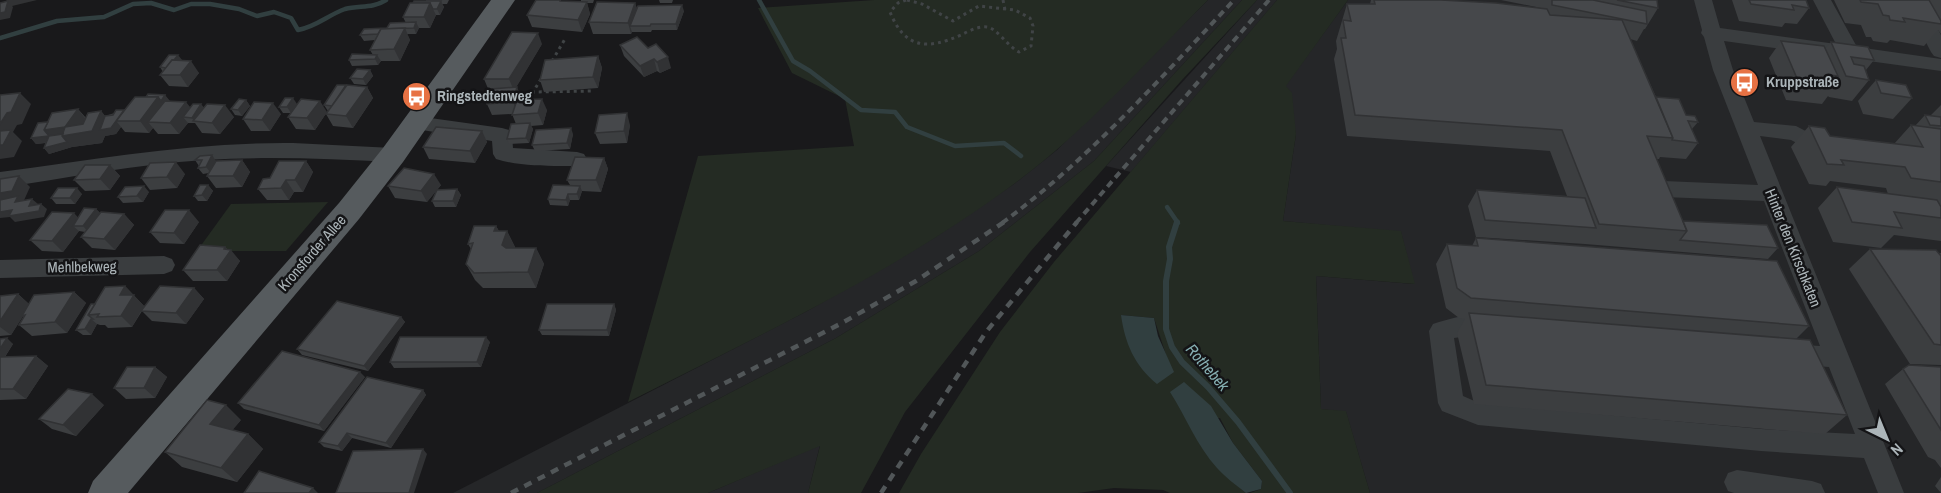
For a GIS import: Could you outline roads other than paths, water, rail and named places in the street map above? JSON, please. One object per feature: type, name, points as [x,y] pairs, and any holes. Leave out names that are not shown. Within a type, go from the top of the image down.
[{"type":"main road","name":"Kronsforder Allee","points":[[106,493],[349,211],[393,155],[503,0]]},
{"type":"street","name":"Hinter den Kirschkaten","points":[[1703,0],[1710,33],[1746,128],[1891,493]]},
{"type":"street","points":[[1822,0],[1850,52]]},
{"type":"street","points":[[1912,0],[1941,52]]},
{"type":"street","points":[[1710,33],[1941,65]]},
{"type":"street","points":[[416,123],[502,135],[503,154],[519,157],[577,159]]},
{"type":"street","points":[[1746,128],[1796,133],[1818,147],[1848,152]]},
{"type":"street","points":[[0,180],[231,151],[314,151],[393,155]]},
{"type":"street","points":[[1664,189],[1772,193]]},
{"type":"street","name":"Mehlbekweg","points":[[0,268],[164,265]]},
{"type":"street","points":[[1509,328],[1475,324],[1441,331],[1451,403],[1478,414],[1761,440],[1873,447]]},
{"type":"street","points":[[1769,352],[1837,357]]},
{"type":"street","points":[[1737,482],[1812,493]]},
{"type":"waterway","name":"Rothebek","points":[[0,38],[57,21],[104,17],[133,4],[151,3],[174,10],[191,4],[210,4],[239,9],[257,16],[274,12],[291,18],[298,30],[345,9],[371,6],[386,0]]},
{"type":"waterway","name":"Rothebek","points":[[759,0],[793,61],[810,71],[861,110],[895,112],[907,127],[955,146],[1004,143],[1021,156]]},
{"type":"waterway","name":"Rothebek","points":[[1167,207],[1178,223]]},
{"type":"waterway","name":"Rothebek","points":[[1177,222],[1169,247],[1170,259],[1166,281],[1166,329],[1172,347],[1182,362],[1208,387],[1238,422],[1290,493]]},
{"type":"railway","points":[[1002,223],[1065,172],[1094,145],[1234,0]]},
{"type":"railway","points":[[1076,223],[1269,0]]},
{"type":"railway","points":[[511,493],[842,323],[916,281],[1004,222]]},
{"type":"railway","points":[[881,493],[986,332],[1077,222]]},
{"type":"place","name":"Kruppstraße","points":[[1745,82]]},
{"type":"place","name":"Ringstedtenweg","points":[[416,96]]}]
